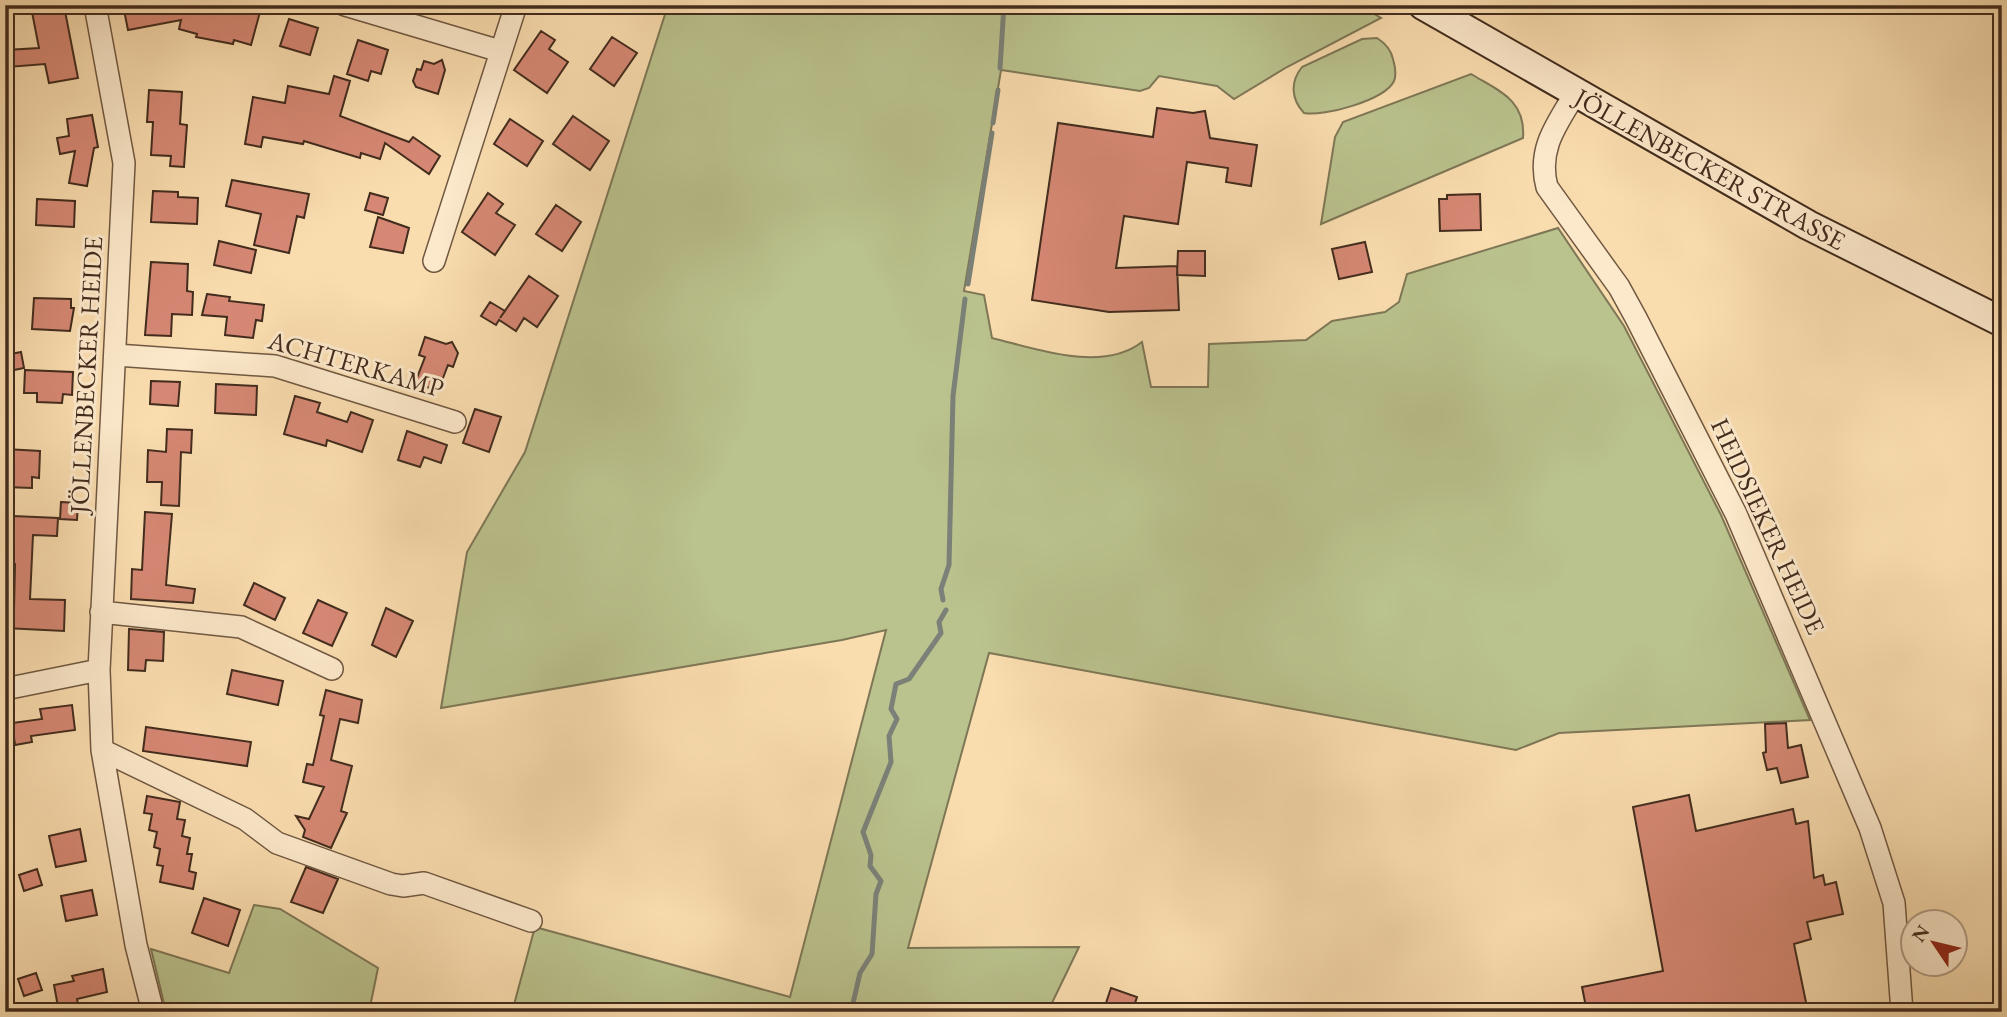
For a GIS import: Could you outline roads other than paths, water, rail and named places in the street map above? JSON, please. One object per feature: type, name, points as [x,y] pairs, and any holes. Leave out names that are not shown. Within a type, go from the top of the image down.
[{"type":"main road","name":"JÖLLENBECKER STRASSE","points":[[1423,5],[1808,225],[2002,322]]},
{"type":"street","name":"JÖLLENBECKER HEIDE","points":[[95,5],[124,163],[101,612],[99,670],[102,750],[136,945],[153,1012]]},
{"type":"street","points":[[345,5],[500,51]]},
{"type":"street","points":[[434,261],[516,5]]},
{"type":"street","name":"HEIDSIEKER HEIDE","points":[[1575,94],[1550,135],[1544,152],[1542,170],[1547,187],[1619,287],[1636,318],[1736,514],[1811,688],[1870,828],[1888,881],[1894,903],[1902,1012]]},
{"type":"street","name":"ACHTERKAMP","points":[[116,355],[275,366],[455,422]]},
{"type":"street","points":[[101,612],[241,627],[332,668]]},
{"type":"street","points":[[5,689],[99,670]]},
{"type":"street","points":[[102,750],[245,819],[277,843],[391,884],[403,887],[424,883],[531,921]]},
{"type":"waterway","points":[[1000,68],[1004,5]]},
{"type":"waterway","points":[[993,123],[998,90]]},
{"type":"waterway","points":[[968,284],[992,133]]},
{"type":"waterway","points":[[943,600],[941,589],[949,565],[953,396],[965,299]]},
{"type":"waterway","points":[[851,1012],[860,973],[872,954],[876,894],[881,881],[870,866],[871,855],[863,832],[891,762],[889,736],[897,719],[891,709],[896,684],[909,679],[941,633],[939,622],[946,610]]}]
